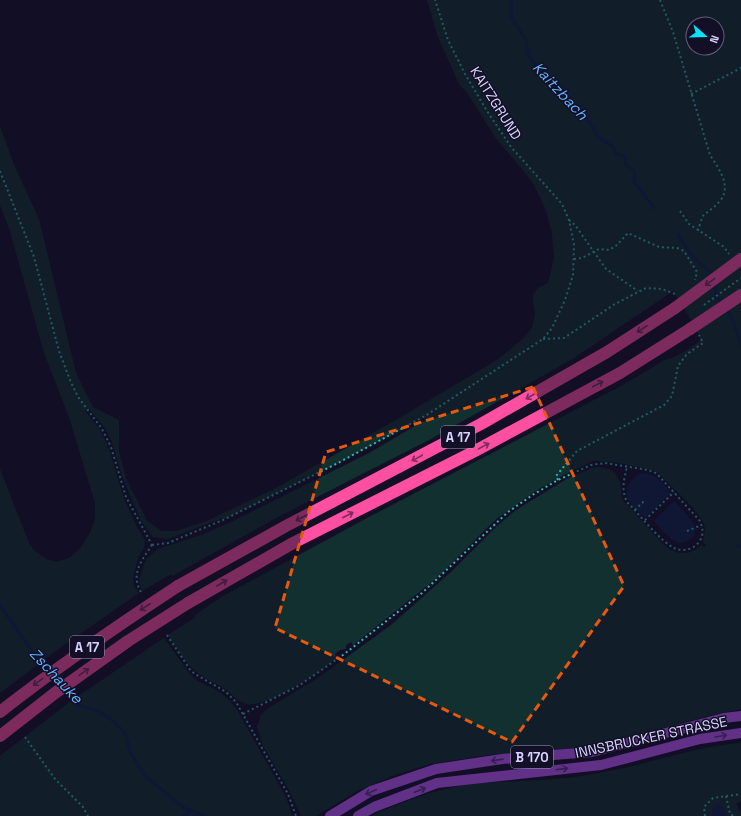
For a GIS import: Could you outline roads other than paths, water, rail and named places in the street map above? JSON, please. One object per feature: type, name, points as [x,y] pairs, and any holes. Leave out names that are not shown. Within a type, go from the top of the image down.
[{"type":"highway","name":"A 17","points":[[0,712],[37,682],[118,625],[178,586],[286,526],[481,424],[607,352],[675,308],[737,260]]},
{"type":"highway","name":"A 17","points":[[0,736],[55,692],[128,641],[188,603],[293,543],[475,450],[620,373],[690,330],[741,294]]},
{"type":"main road","name":"INNSBRUCKER STRASSE","points":[[330,816],[371,791],[436,769],[502,759],[592,752],[724,718],[741,716]]},
{"type":"main road","name":"INNSBRUCKER STRASSE","points":[[358,816],[374,808],[437,784],[600,765],[700,739],[741,733]]},
{"type":"water","points":[[643,473],[656,477],[671,493],[645,518],[631,504],[627,497],[627,488],[631,480]]},
{"type":"water","points":[[674,501],[688,515],[694,527],[695,532],[693,537],[684,542],[678,542],[672,539],[654,521]]},
{"type":"water","points":[[718,804],[723,807],[726,816],[712,816],[713,808]]},
{"type":"waterway","name":"Kaitzbach","points":[[512,0],[511,17],[526,40],[529,57],[569,102],[583,112],[598,137],[613,147],[616,154],[625,157],[626,165],[635,172],[634,181],[654,208]]},
{"type":"waterway","name":"Kaitzbach","points":[[678,234],[691,255],[712,274],[713,277]]},
{"type":"waterway","name":"Kaitzbach","points":[[715,282],[716,297],[723,304]]},
{"type":"waterway","name":"Kaitzbach","points":[[726,308],[734,323],[741,346]]},
{"type":"waterway","name":"Zschauke","points":[[0,605],[34,654],[49,671]]},
{"type":"waterway","name":"Zschauke","points":[[52,675],[61,684]]},
{"type":"waterway","name":"Zschauke","points":[[64,689],[78,705],[98,711],[115,722],[126,735],[130,752],[145,776],[184,808],[205,816]]},
{"type":"waterway","points":[[182,816],[192,811]]}]
